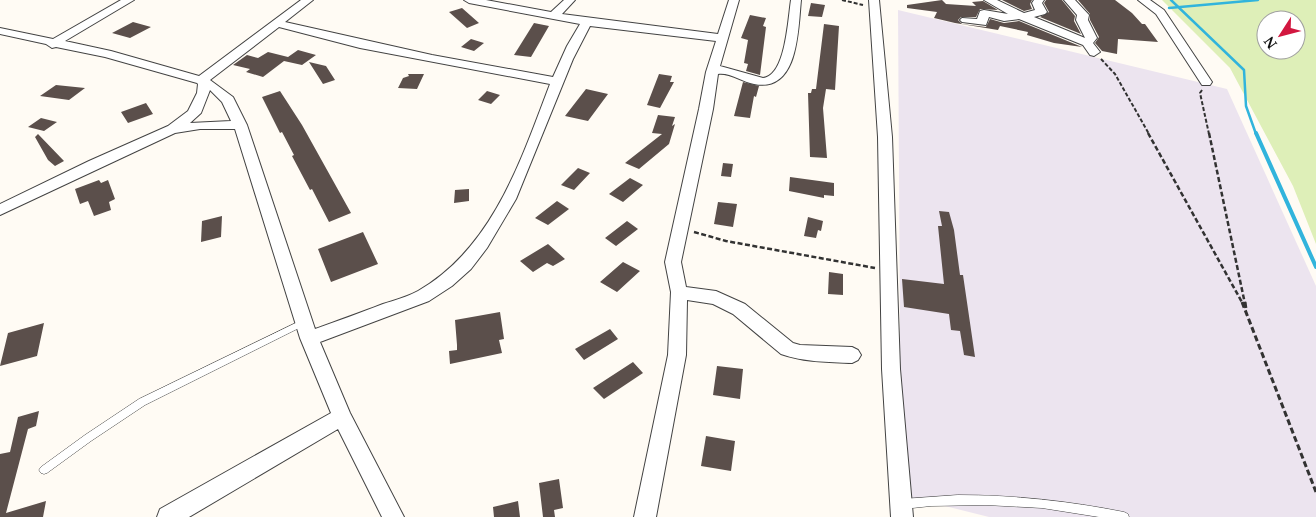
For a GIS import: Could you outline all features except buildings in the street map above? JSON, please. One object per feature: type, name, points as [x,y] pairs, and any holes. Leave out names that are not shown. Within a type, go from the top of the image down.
[{"type":"street","points":[[52,44],[129,0]]},
{"type":"street","points":[[0,210],[102,160],[173,129],[194,113],[200,100],[203,81],[275,23],[308,0]]},
{"type":"street","points":[[469,0],[587,22],[722,38]]},
{"type":"street","points":[[554,15],[570,0]]},
{"type":"street","points":[[645,517],[677,355],[679,292],[673,262],[706,109],[712,72],[734,0]]},
{"type":"street","points":[[712,72],[720,69],[759,80],[770,81],[776,78],[784,68],[788,54],[796,0]]},
{"type":"street","points":[[989,0],[1021,16],[1087,42],[1094,52]]},
{"type":"street","points":[[966,20],[982,22],[984,13],[1004,18],[1041,12],[1037,3],[1039,0]]},
{"type":"street","points":[[1069,0],[1083,15],[1082,20],[1091,38],[1087,42]]},
{"type":"street","points":[[1143,0],[1160,12],[1206,82]]},
{"type":"street","points":[[875,4],[886,137],[891,369],[901,511]]},
{"type":"street","points":[[306,330],[422,297],[467,265],[478,252],[499,216],[528,156],[570,53],[587,22]]},
{"type":"street","points":[[275,23],[360,44],[558,82]]},
{"type":"street","points":[[0,31],[52,44],[107,54],[203,81],[215,88],[228,100],[240,125],[306,330],[342,417],[394,517]]},
{"type":"street","points":[[173,129],[200,125],[240,125]]},
{"type":"street","points":[[679,292],[716,298],[739,309],[787,349],[800,353],[852,354]]},
{"type":"street","points":[[168,517],[342,417]]},
{"type":"lane","points":[[44,470],[142,402],[306,330]]},
{"type":"lane","points":[[901,511],[947,500],[983,499],[1094,510],[1124,517]]},
{"type":"path","points":[[842,0],[875,4]]},
{"type":"path","points":[[1094,52],[1115,74],[1248,316],[1316,492]]},
{"type":"path","points":[[1206,82],[1200,93],[1248,316]]},
{"type":"path","points":[[680,229],[726,240],[889,270]]},
{"type":"shaded area","points":[[898,10],[1227,89],[1316,286],[1316,517],[989,517],[901,495]]},
{"type":"green space","points":[[1162,0],[1316,0],[1316,244],[1293,186],[1230,68]]},
{"type":"waterway","points":[[1171,0],[1178,7]]},
{"type":"waterway","points":[[1178,7],[1258,0]]},
{"type":"waterway","points":[[1169,8],[1178,7]]},
{"type":"waterway","points":[[1178,7],[1244,70],[1246,106],[1256,134]]},
{"type":"waterway","points":[[1256,133],[1316,267]]}]
